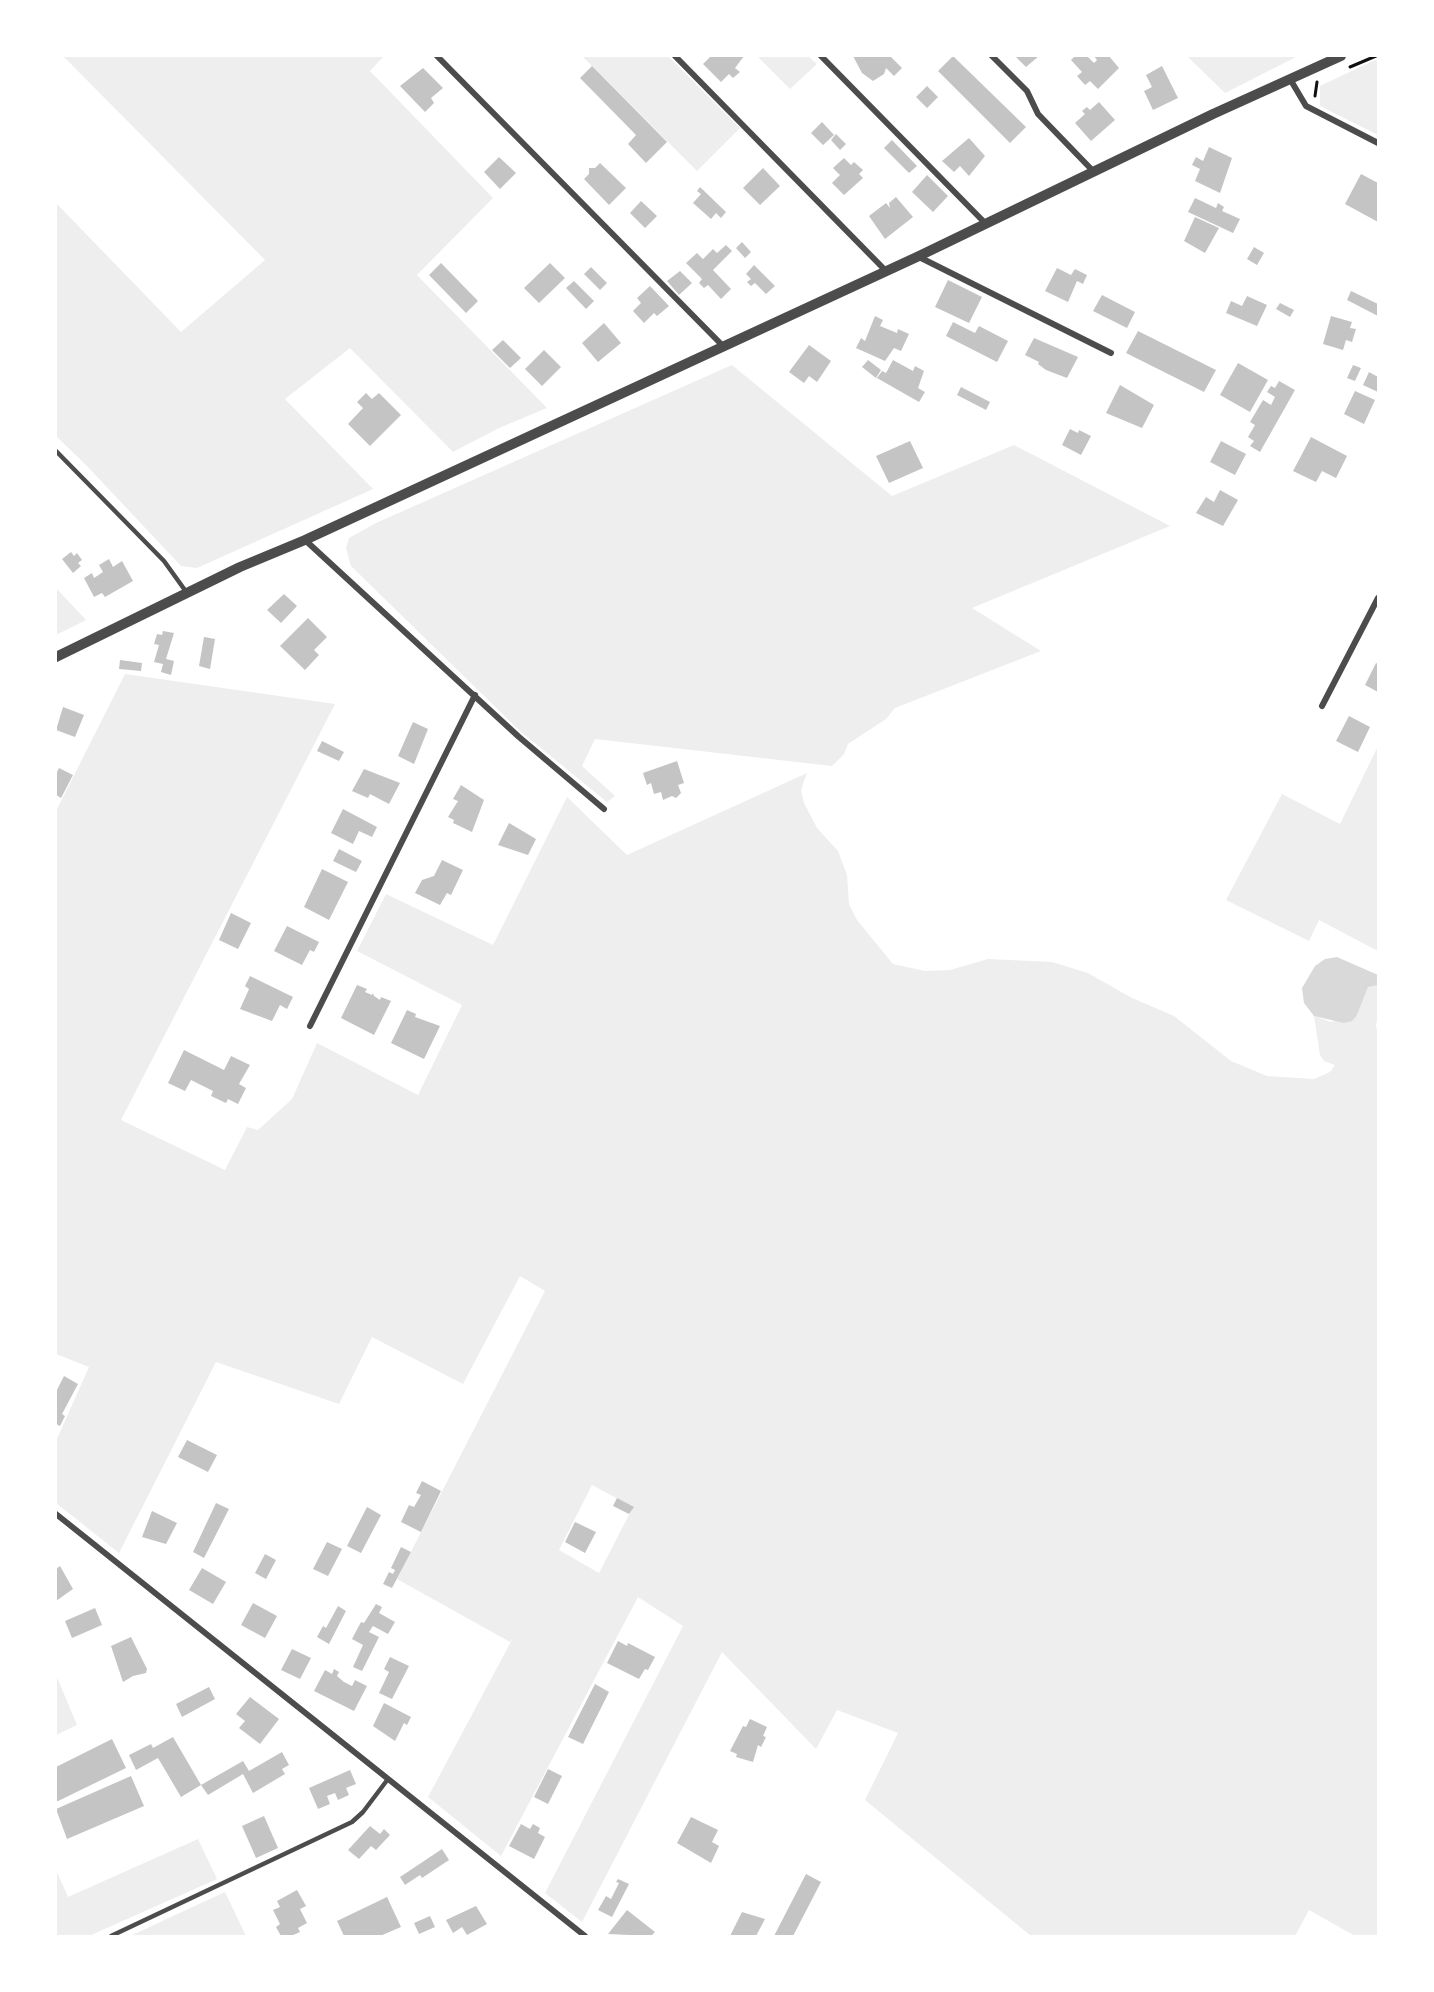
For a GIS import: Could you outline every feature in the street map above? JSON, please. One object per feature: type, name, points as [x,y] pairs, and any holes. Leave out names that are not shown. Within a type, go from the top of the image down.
[{"type":"street","points":[[437,56],[722,345]]},
{"type":"street","points":[[675,56],[886,271]]},
{"type":"street","points":[[821,56],[986,224]]},
{"type":"street","points":[[992,56],[1027,90],[1038,114],[1094,172]]},
{"type":"street","points":[[56,657],[186,593],[919,256],[1341,56]]},
{"type":"street","points":[[1290,79],[1294,90],[1306,106],[1378,143]]},
{"type":"street","points":[[919,256],[1111,353]]},
{"type":"street","points":[[305,540],[519,737],[604,809]]},
{"type":"street","points":[[1322,706],[1378,598]]},
{"type":"street","points":[[310,1026],[475,695]]},
{"type":"street","points":[[56,1514],[585,1936]]},
{"type":"lane","points":[[56,451],[164,561],[186,593]]},
{"type":"lane","points":[[111,1936],[344,1827],[363,1812],[388,1779]]},
{"type":"path","points":[[1347,69],[1376,56]]},
{"type":"path","points":[[1306,106],[1316,100],[1314,93],[1317,82],[1327,78]]},
{"type":"shaded area","points":[[63,56],[384,56],[370,71],[493,198],[417,275],[547,408],[499,428],[453,452],[350,348],[285,399],[373,489],[197,568],[181,566],[56,436],[56,203],[181,332],[265,260]]},
{"type":"shaded area","points":[[582,56],[668,56],[740,128],[697,171]]},
{"type":"shaded area","points":[[757,56],[808,56],[817,64],[790,89]]},
{"type":"shaded area","points":[[1187,56],[1298,56],[1225,93]]},
{"type":"shaded area","points":[[1375,60],[1378,62],[1378,135],[1320,106],[1320,86]]},
{"type":"shaded area","points":[[732,365],[892,496],[1014,445],[1170,526],[972,608],[1041,651],[895,708],[886,719],[848,744],[844,754],[832,766],[595,739],[582,766],[615,796],[607,802],[520,731],[351,566],[346,548],[349,538],[376,523]]},
{"type":"shaded area","points":[[56,588],[86,620],[56,635]]},
{"type":"shaded area","points":[[125,674],[335,704],[121,1120],[225,1170],[247,1127],[258,1130],[292,1099],[317,1043],[418,1095],[462,1005],[357,951],[386,894],[493,945],[567,797],[627,855],[807,773],[801,790],[804,803],[817,828],[838,851],[847,875],[849,904],[857,920],[893,964],[925,971],[950,970],[988,959],[1052,962],[1088,973],[1132,998],[1174,1016],[1231,1061],[1267,1076],[1314,1079],[1330,1072],[1335,1065],[1324,1061],[1320,1055],[1314,1016],[1331,1022],[1357,1015],[1368,986],[1378,985],[1376,1025],[1378,1035],[1378,1936],[1355,1936],[1309,1910],[1295,1936],[1031,1936],[865,1800],[898,1733],[837,1710],[816,1749],[722,1652],[582,1922],[545,1893],[683,1626],[638,1597],[501,1856],[428,1797],[514,1636],[510,1642],[397,1579],[545,1291],[520,1276],[463,1384],[372,1337],[339,1404],[216,1362],[119,1553],[56,1503],[56,1441],[89,1367],[56,1354],[56,811]],"holes":[[[592,1485],[633,1507],[599,1573],[559,1550]]]},
{"type":"shaded area","points":[[1378,746],[1378,951],[1319,920],[1309,941],[1226,900],[1282,794],[1340,824]]},
{"type":"shaded area","points":[[1337,957],[1378,975],[1378,985],[1368,987],[1357,1015],[1352,1021],[1344,1023],[1314,1016],[1304,1003],[1302,988],[1315,966],[1325,959]]},
{"type":"shaded area","points":[[56,1675],[77,1725],[56,1735]]},
{"type":"shaded area","points":[[198,1839],[217,1879],[89,1936],[56,1936],[56,1870],[68,1897]]},
{"type":"shaded area","points":[[225,1892],[246,1936],[130,1936]]},
{"type":"building","points":[[711,56],[744,56],[735,68],[740,72],[733,78],[729,74],[721,82],[703,64]]},
{"type":"building","points":[[853,56],[890,56],[902,68],[894,76],[886,68],[884,74],[873,81],[862,73]]},
{"type":"building","points":[[953,56],[1026,127],[1010,143],[938,71]]},
{"type":"building","points":[[1015,56],[1039,56],[1026,67]]},
{"type":"building","points":[[1075,56],[1087,56],[1094,63],[1097,60],[1094,56],[1109,56],[1119,68],[1098,89],[1090,81],[1085,85],[1077,76],[1082,72],[1071,60]]},
{"type":"building","points":[[592,66],[667,142],[646,163],[628,144],[636,135],[580,78]]},
{"type":"building","points":[[1162,66],[1178,98],[1153,110],[1144,91],[1152,87],[1146,75]]},
{"type":"building","points":[[423,68],[443,88],[431,98],[434,103],[425,112],[400,86]]},
{"type":"building","points":[[927,86],[938,97],[927,108],[916,97]]},
{"type":"building","points":[[1099,102],[1115,120],[1091,141],[1075,123],[1085,114],[1082,111],[1087,107],[1090,110]]},
{"type":"building","points":[[822,122],[834,135],[823,145],[811,133]]},
{"type":"building","points":[[836,134],[846,144],[840,150],[831,140]]},
{"type":"building","points":[[969,138],[985,156],[969,176],[960,166],[954,172],[942,161]]},
{"type":"building","points":[[892,140],[917,166],[909,173],[884,148]]},
{"type":"building","points":[[1209,147],[1232,158],[1220,193],[1195,181],[1200,169],[1192,165],[1196,157],[1203,161]]},
{"type":"building","points":[[499,157],[516,173],[500,189],[484,172]]},
{"type":"building","points":[[844,158],[851,165],[854,162],[863,170],[859,174],[863,178],[844,195],[832,183],[840,175],[833,168]]},
{"type":"building","points":[[600,163],[626,188],[609,205],[584,179],[589,174],[589,168],[595,168]]},
{"type":"building","points":[[763,168],[780,186],[760,205],[743,188]]},
{"type":"building","points":[[1361,174],[1378,183],[1378,222],[1345,204]]},
{"type":"building","points":[[927,175],[948,196],[933,212],[912,192]]},
{"type":"building","points":[[700,187],[726,212],[721,218],[716,213],[711,219],[693,203],[701,194],[697,191]]},
{"type":"building","points":[[896,197],[913,217],[885,239],[869,216],[886,203],[890,208],[889,203]]},
{"type":"building","points":[[1195,198],[1216,208],[1218,203],[1224,207],[1222,211],[1240,219],[1233,233],[1188,212]]},
{"type":"building","points":[[641,201],[657,216],[645,228],[630,213]]},
{"type":"building","points":[[1195,217],[1219,228],[1205,253],[1184,241]]},
{"type":"building","points":[[742,242],[751,252],[745,258],[736,248]]},
{"type":"building","points":[[726,245],[732,251],[713,270],[731,289],[721,299],[708,285],[704,288],[699,283],[702,279],[686,263],[697,253],[703,259],[713,249],[717,253]]},
{"type":"building","points":[[1254,247],[1264,253],[1257,265],[1247,259]]},
{"type":"building","points":[[441,263],[478,301],[466,313],[429,275]]},
{"type":"building","points":[[550,263],[565,278],[539,303],[524,288]]},
{"type":"building","points":[[754,265],[775,286],[766,294],[755,283],[751,286],[747,282],[751,279],[746,274]]},
{"type":"building","points":[[591,267],[607,283],[600,290],[584,274]]},
{"type":"building","points":[[1057,268],[1071,275],[1075,269],[1087,275],[1083,284],[1077,281],[1068,302],[1045,291]]},
{"type":"building","points":[[680,271],[692,283],[679,295],[667,281]]},
{"type":"building","points":[[948,280],[982,297],[969,323],[935,307]]},
{"type":"building","points":[[574,281],[594,301],[586,309],[566,288]]},
{"type":"building","points":[[650,286],[669,306],[657,316],[654,313],[644,323],[633,311],[641,303],[637,298]]},
{"type":"building","points":[[1351,291],[1378,304],[1378,316],[1347,300]]},
{"type":"building","points":[[1102,295],[1135,312],[1127,328],[1093,311]]},
{"type":"building","points":[[1247,296],[1267,305],[1257,326],[1226,313],[1231,301],[1242,306]]},
{"type":"building","points":[[1280,303],[1294,310],[1290,317],[1276,309]]},
{"type":"building","points":[[875,316],[883,320],[880,326],[897,333],[898,329],[909,334],[901,351],[894,348],[885,361],[856,348],[861,338],[865,341]]},
{"type":"building","points":[[1331,316],[1352,322],[1350,328],[1356,329],[1352,342],[1346,340],[1343,350],[1323,344]]},
{"type":"building","points":[[953,322],[975,333],[979,326],[1008,341],[997,362],[946,336]]},
{"type":"building","points":[[604,323],[621,343],[598,362],[582,343]]},
{"type":"building","points":[[1138,331],[1216,370],[1204,392],[1126,353]]},
{"type":"building","points":[[1034,338],[1078,357],[1067,378],[1046,370],[1038,364],[1039,362],[1025,355]]},
{"type":"building","points":[[503,340],[521,358],[510,368],[492,350]]},
{"type":"building","points":[[809,345],[831,361],[817,382],[809,376],[804,383],[789,372]]},
{"type":"building","points":[[544,350],[561,367],[542,386],[525,369]]},
{"type":"building","points":[[868,360],[881,370],[876,378],[862,367]]},
{"type":"building","points":[[893,360],[913,371],[915,366],[924,371],[918,388],[925,392],[919,402],[877,378],[882,371],[886,373]]},
{"type":"building","points":[[1238,363],[1268,380],[1250,412],[1220,395]]},
{"type":"building","points":[[1353,365],[1361,368],[1355,381],[1347,378]]},
{"type":"building","points":[[1369,372],[1378,377],[1378,392],[1363,385]]},
{"type":"building","points":[[1279,381],[1295,390],[1260,452],[1250,446],[1254,441],[1248,437],[1255,425],[1250,422],[1263,400],[1271,405],[1275,397],[1267,392],[1271,386],[1275,388]]},
{"type":"building","points":[[1120,385],[1154,405],[1142,428],[1106,413]]},
{"type":"building","points":[[961,387],[990,402],[986,410],[957,395]]},
{"type":"building","points":[[1355,391],[1375,400],[1364,424],[1344,414]]},
{"type":"building","points":[[366,393],[372,399],[379,393],[401,415],[370,446],[348,424],[363,408],[357,402]]},
{"type":"building","points":[[1070,429],[1078,433],[1079,430],[1091,436],[1081,455],[1062,445]]},
{"type":"building","points":[[1311,437],[1347,456],[1336,478],[1322,471],[1316,482],[1293,471]]},
{"type":"building","points":[[910,441],[923,468],[889,483],[876,456]]},
{"type":"building","points":[[1221,441],[1246,454],[1235,475],[1210,462]]},
{"type":"building","points":[[1220,490],[1238,500],[1223,526],[1196,513],[1206,497],[1214,502]]},
{"type":"building","points":[[71,552],[74,556],[77,553],[82,560],[78,563],[81,566],[73,573],[62,559]]},
{"type":"building","points":[[109,559],[113,567],[122,561],[133,581],[105,597],[102,593],[94,597],[84,578],[92,573],[94,578],[103,572],[99,565]]},
{"type":"building","points":[[284,594],[297,606],[281,623],[267,610]]},
{"type":"building","points":[[308,618],[327,637],[314,650],[319,655],[305,670],[280,646]]},
{"type":"building","points":[[163,631],[174,633],[166,659],[174,661],[171,675],[161,672],[163,664],[154,662],[159,645],[154,644],[157,634],[162,635]]},
{"type":"building","points":[[204,637],[215,639],[210,669],[199,666]]},
{"type":"building","points":[[120,660],[142,663],[141,671],[119,669]]},
{"type":"building","points":[[1376,663],[1378,664],[1378,692],[1365,685]]},
{"type":"building","points":[[63,707],[84,715],[75,737],[56,730]]},
{"type":"building","points":[[1349,716],[1370,727],[1358,752],[1336,741]]},
{"type":"building","points":[[413,722],[428,729],[414,764],[398,756]]},
{"type":"building","points":[[322,741],[344,752],[339,761],[317,751]]},
{"type":"building","points":[[677,761],[684,783],[678,785],[681,793],[676,798],[672,796],[663,800],[661,792],[654,794],[651,783],[647,785],[643,773]]},
{"type":"building","points":[[59,768],[73,775],[61,798],[56,795],[56,774]]},
{"type":"building","points":[[364,769],[400,783],[389,804],[370,794],[368,798],[352,791]]},
{"type":"building","points":[[461,785],[484,800],[472,832],[453,823],[454,820],[448,817],[458,801],[453,799]]},
{"type":"building","points":[[343,809],[377,827],[372,837],[359,831],[353,844],[331,833]]},
{"type":"building","points":[[509,823],[536,839],[528,855],[498,845]]},
{"type":"building","points":[[339,849],[362,861],[356,872],[333,861]]},
{"type":"building","points":[[442,860],[463,870],[451,895],[447,893],[440,905],[415,893],[422,880],[434,876]]},
{"type":"building","points":[[322,869],[348,882],[329,920],[304,907]]},
{"type":"building","points":[[231,913],[251,923],[238,949],[219,940]]},
{"type":"building","points":[[287,926],[319,942],[314,952],[310,950],[302,965],[274,951]]},
{"type":"building","points":[[250,976],[293,997],[287,1009],[280,1005],[272,1021],[240,1009],[249,989],[245,986]]},
{"type":"building","points":[[357,985],[367,989],[365,992],[372,995],[373,993],[380,1000],[381,997],[391,1001],[374,1035],[341,1018]]},
{"type":"building","points":[[407,1010],[416,1014],[415,1017],[440,1026],[424,1059],[391,1043]]},
{"type":"building","points":[[184,1050],[224,1070],[231,1056],[250,1065],[239,1084],[246,1088],[238,1104],[228,1099],[226,1103],[211,1096],[213,1091],[191,1080],[185,1091],[168,1083]]},
{"type":"building","points":[[64,1376],[78,1384],[62,1414],[65,1416],[60,1426],[56,1424],[56,1392]]},
{"type":"building","points":[[187,1440],[217,1455],[208,1472],[178,1457]]},
{"type":"building","points":[[422,1481],[441,1491],[421,1532],[401,1522],[409,1505],[414,1507],[421,1495],[416,1493]]},
{"type":"building","points":[[617,1498],[634,1507],[629,1514],[613,1506]]},
{"type":"building","points":[[216,1503],[229,1509],[204,1558],[193,1552]]},
{"type":"building","points":[[367,1507],[381,1515],[361,1553],[347,1546]]},
{"type":"building","points":[[152,1511],[177,1523],[166,1544],[142,1537]]},
{"type":"building","points":[[575,1522],[596,1532],[585,1553],[565,1542]]},
{"type":"building","points":[[327,1542],[342,1549],[328,1576],[313,1569]]},
{"type":"building","points":[[401,1547],[411,1552],[392,1588],[383,1584],[389,1572],[393,1574],[395,1570],[391,1568]]},
{"type":"building","points":[[265,1554],[276,1560],[266,1579],[255,1573]]},
{"type":"building","points":[[60,1566],[73,1589],[56,1601],[56,1569]]},
{"type":"building","points":[[202,1568],[226,1582],[213,1604],[189,1590]]},
{"type":"building","points":[[253,1603],[277,1616],[265,1638],[241,1625]]},
{"type":"building","points":[[376,1604],[382,1607],[379,1613],[395,1622],[388,1634],[373,1626],[369,1632],[379,1637],[362,1671],[353,1667],[363,1645],[352,1639],[361,1622],[364,1623]]},
{"type":"building","points":[[338,1606],[346,1611],[329,1644],[317,1637],[323,1626],[326,1628]]},
{"type":"building","points":[[95,1608],[102,1625],[72,1638],[65,1621]]},
{"type":"building","points":[[131,1637],[147,1669],[146,1673],[133,1676],[123,1682],[111,1646]]},
{"type":"building","points":[[618,1641],[627,1646],[628,1643],[655,1657],[648,1670],[645,1669],[639,1679],[607,1663]]},
{"type":"building","points":[[292,1649],[311,1658],[300,1679],[281,1670]]},
{"type":"building","points":[[390,1657],[409,1666],[392,1699],[379,1693],[389,1672],[384,1669]]},
{"type":"building","points":[[334,1669],[339,1672],[337,1676],[344,1682],[352,1686],[355,1680],[367,1686],[354,1711],[314,1691],[325,1670],[332,1674]]},
{"type":"building","points":[[595,1684],[609,1692],[583,1744],[568,1737]]},
{"type":"building","points":[[209,1687],[215,1699],[182,1717],[176,1704]]},
{"type":"building","points":[[250,1697],[279,1719],[260,1744],[239,1728],[245,1721],[236,1714]]},
{"type":"building","points":[[384,1703],[411,1717],[407,1725],[404,1723],[395,1741],[373,1726]]},
{"type":"building","points":[[750,1719],[767,1727],[763,1736],[766,1737],[761,1747],[758,1745],[753,1762],[736,1757],[737,1754],[730,1751],[743,1726],[746,1727]]},
{"type":"building","points":[[173,1737],[201,1785],[181,1797],[158,1758],[136,1770],[129,1755],[151,1744],[153,1748]]},
{"type":"building","points":[[112,1739],[126,1768],[56,1802],[56,1767]]},
{"type":"building","points":[[282,1752],[289,1765],[282,1769],[285,1774],[253,1793],[243,1774],[208,1795],[201,1785],[243,1761],[249,1771]]},
{"type":"building","points":[[548,1769],[562,1776],[548,1804],[534,1797]]},
{"type":"building","points":[[350,1770],[356,1784],[346,1788],[349,1795],[338,1800],[335,1793],[327,1796],[330,1804],[318,1809],[309,1788]]},
{"type":"building","points":[[131,1776],[144,1806],[67,1839],[56,1809]]},
{"type":"building","points":[[264,1816],[278,1848],[256,1858],[242,1826]]},
{"type":"building","points":[[691,1817],[718,1830],[712,1842],[719,1846],[711,1863],[677,1843]]},
{"type":"building","points":[[521,1824],[530,1829],[533,1824],[540,1828],[538,1833],[545,1837],[534,1859],[509,1846]]},
{"type":"building","points":[[370,1826],[380,1834],[384,1829],[390,1835],[376,1850],[371,1846],[359,1859],[348,1850]]},
{"type":"building","points":[[442,1849],[449,1860],[422,1878],[420,1875],[405,1885],[400,1877]]},
{"type":"building","points":[[806,1874],[821,1882],[793,1936],[774,1936]]},
{"type":"building","points":[[618,1879],[629,1884],[612,1917],[598,1910],[606,1896],[611,1899],[619,1883],[616,1882]]},
{"type":"building","points":[[297,1890],[306,1906],[300,1909],[307,1923],[298,1928],[300,1932],[291,1936],[281,1936],[276,1927],[280,1924],[273,1910],[280,1907],[277,1901]]},
{"type":"building","points":[[387,1897],[401,1927],[380,1936],[344,1936],[337,1921]]},
{"type":"building","points":[[476,1906],[487,1924],[467,1935],[462,1927],[453,1933],[446,1920]]},
{"type":"building","points":[[627,1910],[655,1932],[651,1936],[608,1934]]},
{"type":"building","points":[[742,1912],[765,1919],[756,1936],[730,1936]]},
{"type":"building","points":[[430,1916],[435,1927],[419,1934],[414,1923]]}]
